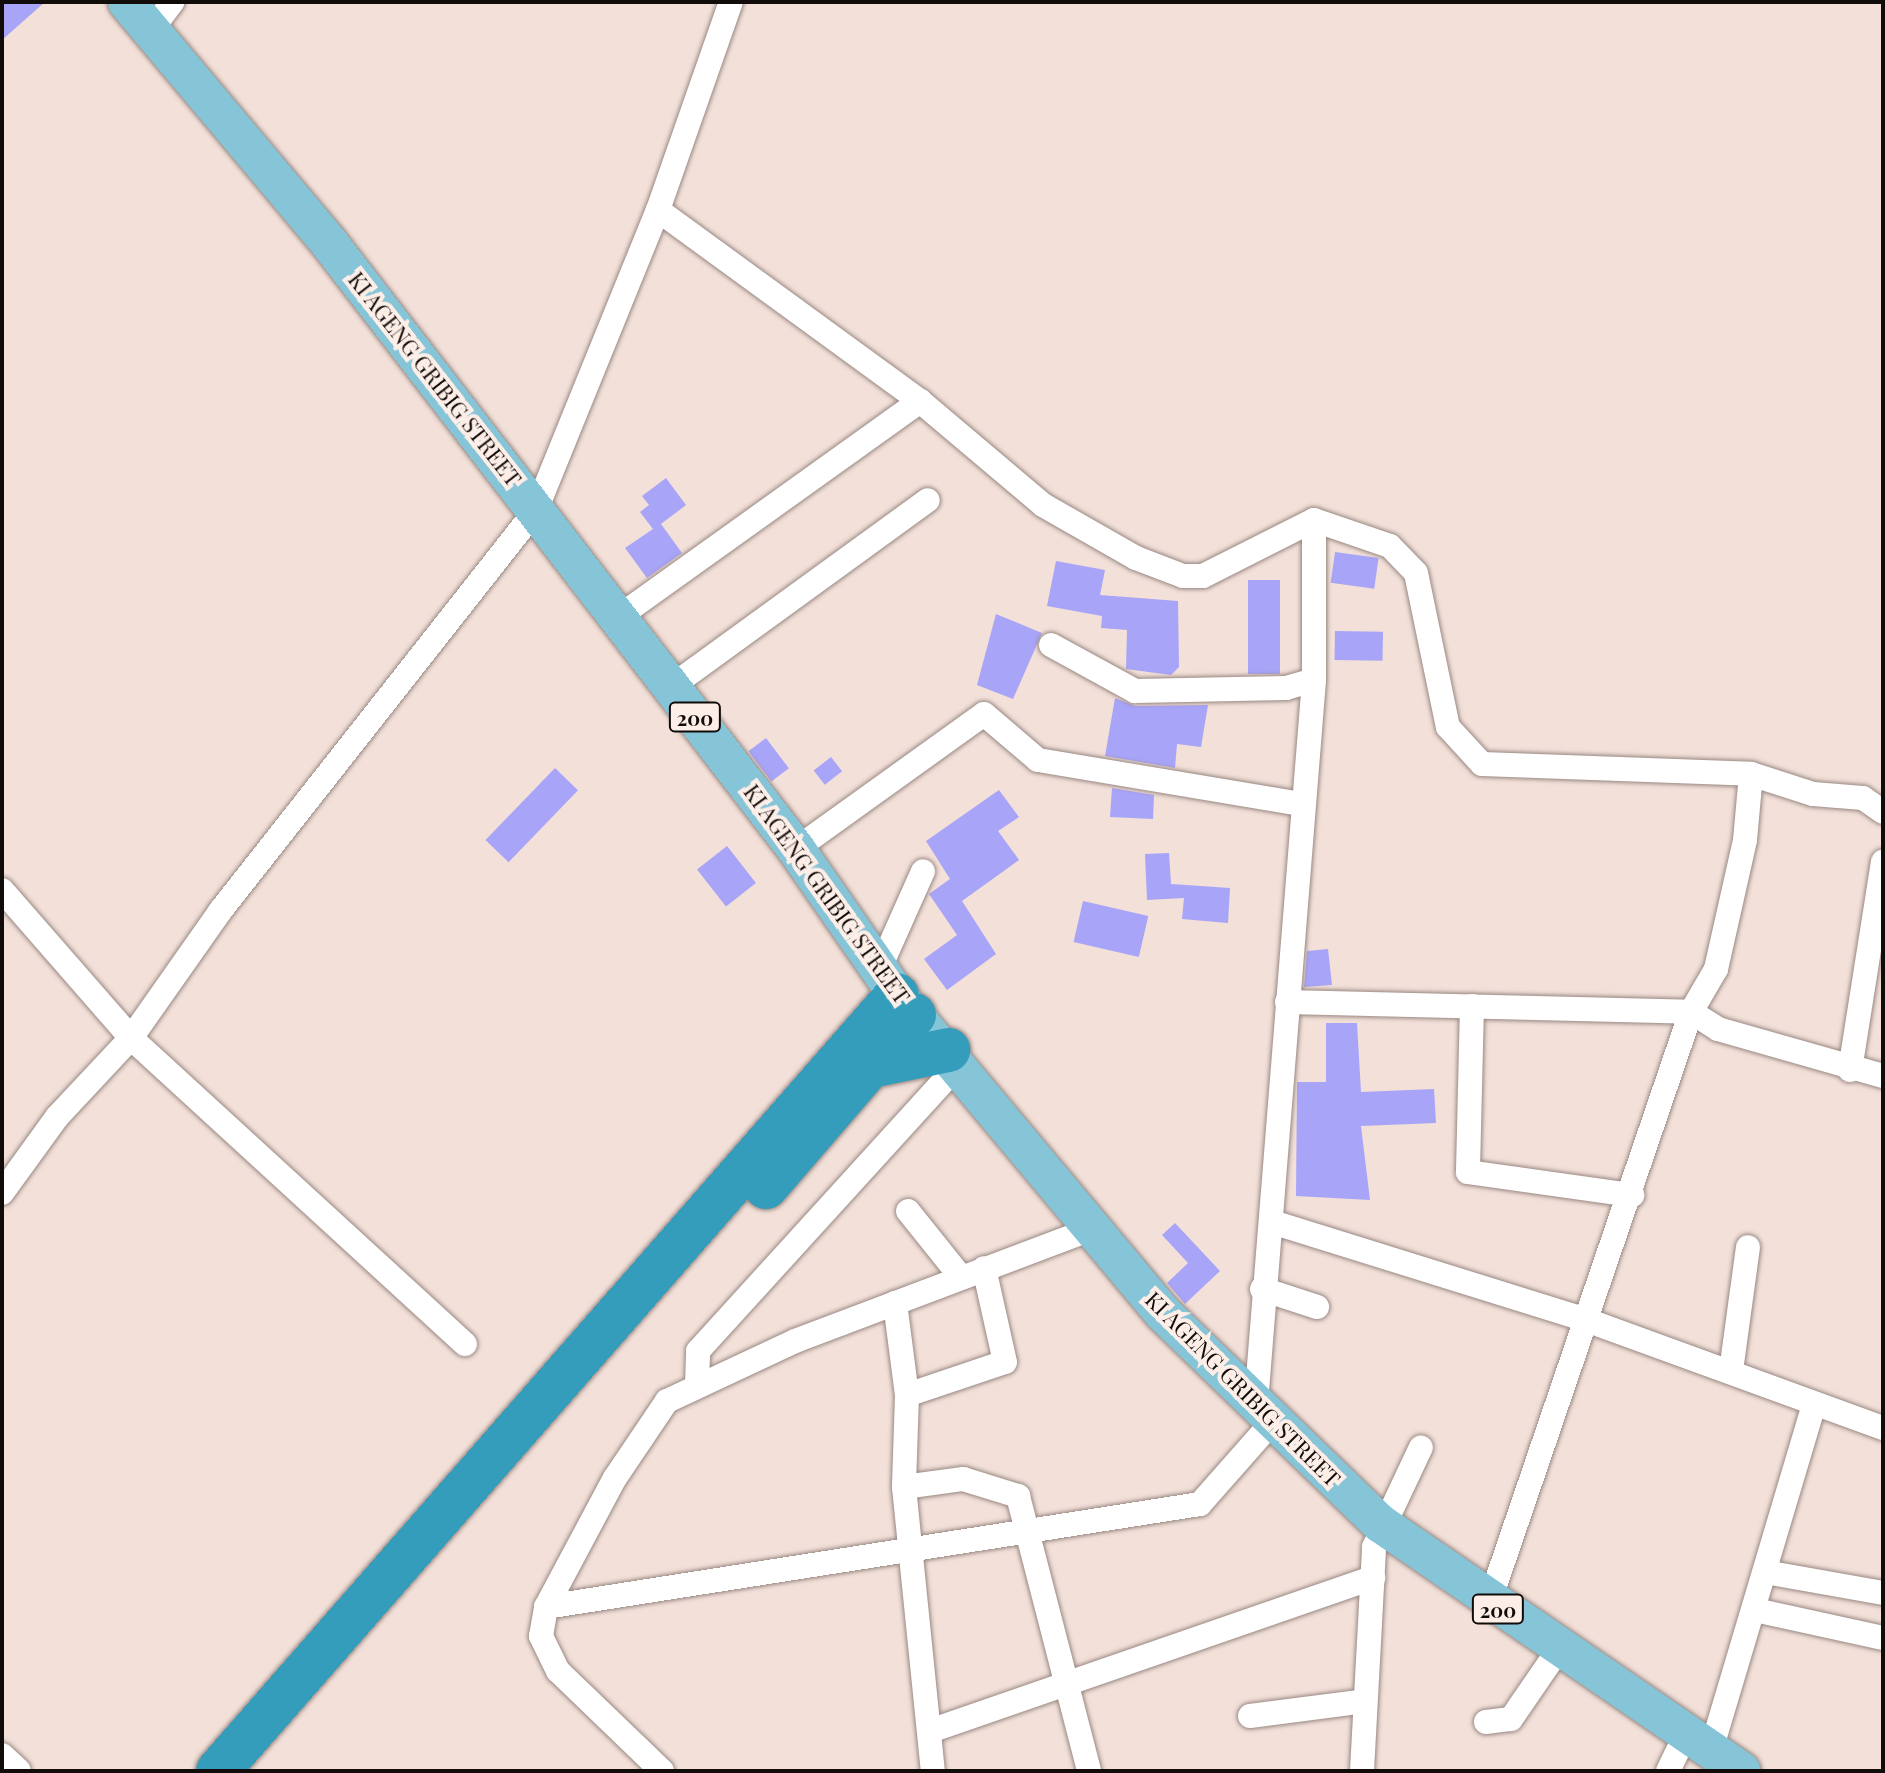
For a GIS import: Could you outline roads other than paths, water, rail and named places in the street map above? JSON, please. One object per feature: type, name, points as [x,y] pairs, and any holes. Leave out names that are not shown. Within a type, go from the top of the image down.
[{"type":"highway","points":[[258,1771],[863,1051],[897,993]]},
{"type":"highway","points":[[863,1051],[954,1056]]},
{"type":"highway","points":[[218,1771],[863,1051]]},
{"type":"main road","name":"KI AGENG GRIBIG STREET","points":[[150,11],[796,849],[897,993],[954,1056],[1088,1230],[1265,1412],[1381,1524],[1489,1603],[1742,1771]]},
{"type":"street","points":[[2,1193],[57,1117],[131,1038],[221,910],[536,510],[658,210],[731,2]]},
{"type":"street","points":[[658,210],[920,401],[1043,505],[1102,542],[1183,576],[1224,570],[1314,520],[1369,535],[1411,564],[1448,727],[1471,759],[1519,769],[1751,774],[1813,794],[1870,801],[1883,812]]},
{"type":"street","points":[[617,618],[920,401]]},
{"type":"street","points":[[672,686],[928,500]]},
{"type":"street","points":[[546,1607],[1200,1504],[1265,1412],[1262,1289],[1272,1222],[1300,804],[1314,680],[1314,520]]},
{"type":"street","points":[[1051,645],[1135,691],[1286,688],[1314,680]]},
{"type":"street","points":[[796,849],[981,714],[1038,760],[1300,804]]},
{"type":"street","points":[[1489,1603],[1589,1321],[1691,1012],[1716,969],[1727,927],[1751,774]]},
{"type":"street","points":[[1850,1070],[1883,862]]},
{"type":"street","points":[[897,993],[923,871]]},
{"type":"street","points":[[2,890],[131,1038],[465,1344]]},
{"type":"street","points":[[1287,1002],[1691,1012],[1718,1029],[1850,1070],[1883,1076]]},
{"type":"street","points":[[1472,1006],[1468,1172],[1632,1195]]},
{"type":"street","points":[[697,1384],[698,1351],[954,1056]]},
{"type":"street","points":[[908,1211],[960,1276]]},
{"type":"street","points":[[1272,1222],[1589,1321],[1883,1428]]},
{"type":"street","points":[[662,1771],[558,1671],[541,1636],[546,1607],[615,1478],[667,1401],[697,1384],[960,1276],[1088,1230]]},
{"type":"street","points":[[1731,1371],[1748,1247]]},
{"type":"street","points":[[907,1395],[1005,1362],[984,1268]]},
{"type":"street","points":[[1262,1289],[1317,1307]]},
{"type":"street","points":[[895,1303],[907,1395],[904,1487],[933,1730],[933,1771]]},
{"type":"street","points":[[1668,1771],[1699,1742],[1755,1610],[1814,1405]]},
{"type":"street","points":[[1362,1771],[1373,1578],[1381,1524],[1421,1447]]},
{"type":"street","points":[[904,1487],[963,1479],[1013,1491],[1028,1532],[1064,1684],[1089,1771]]},
{"type":"street","points":[[1765,1572],[1883,1593]]},
{"type":"street","points":[[933,1730],[1373,1578]]},
{"type":"street","points":[[1755,1610],[1883,1638]]},
{"type":"street","points":[[1486,1722],[1511,1719],[1559,1649]]},
{"type":"street","points":[[1250,1716],[1365,1701]]},
{"type":"street","points":[[2,1755],[19,1771]]}]
